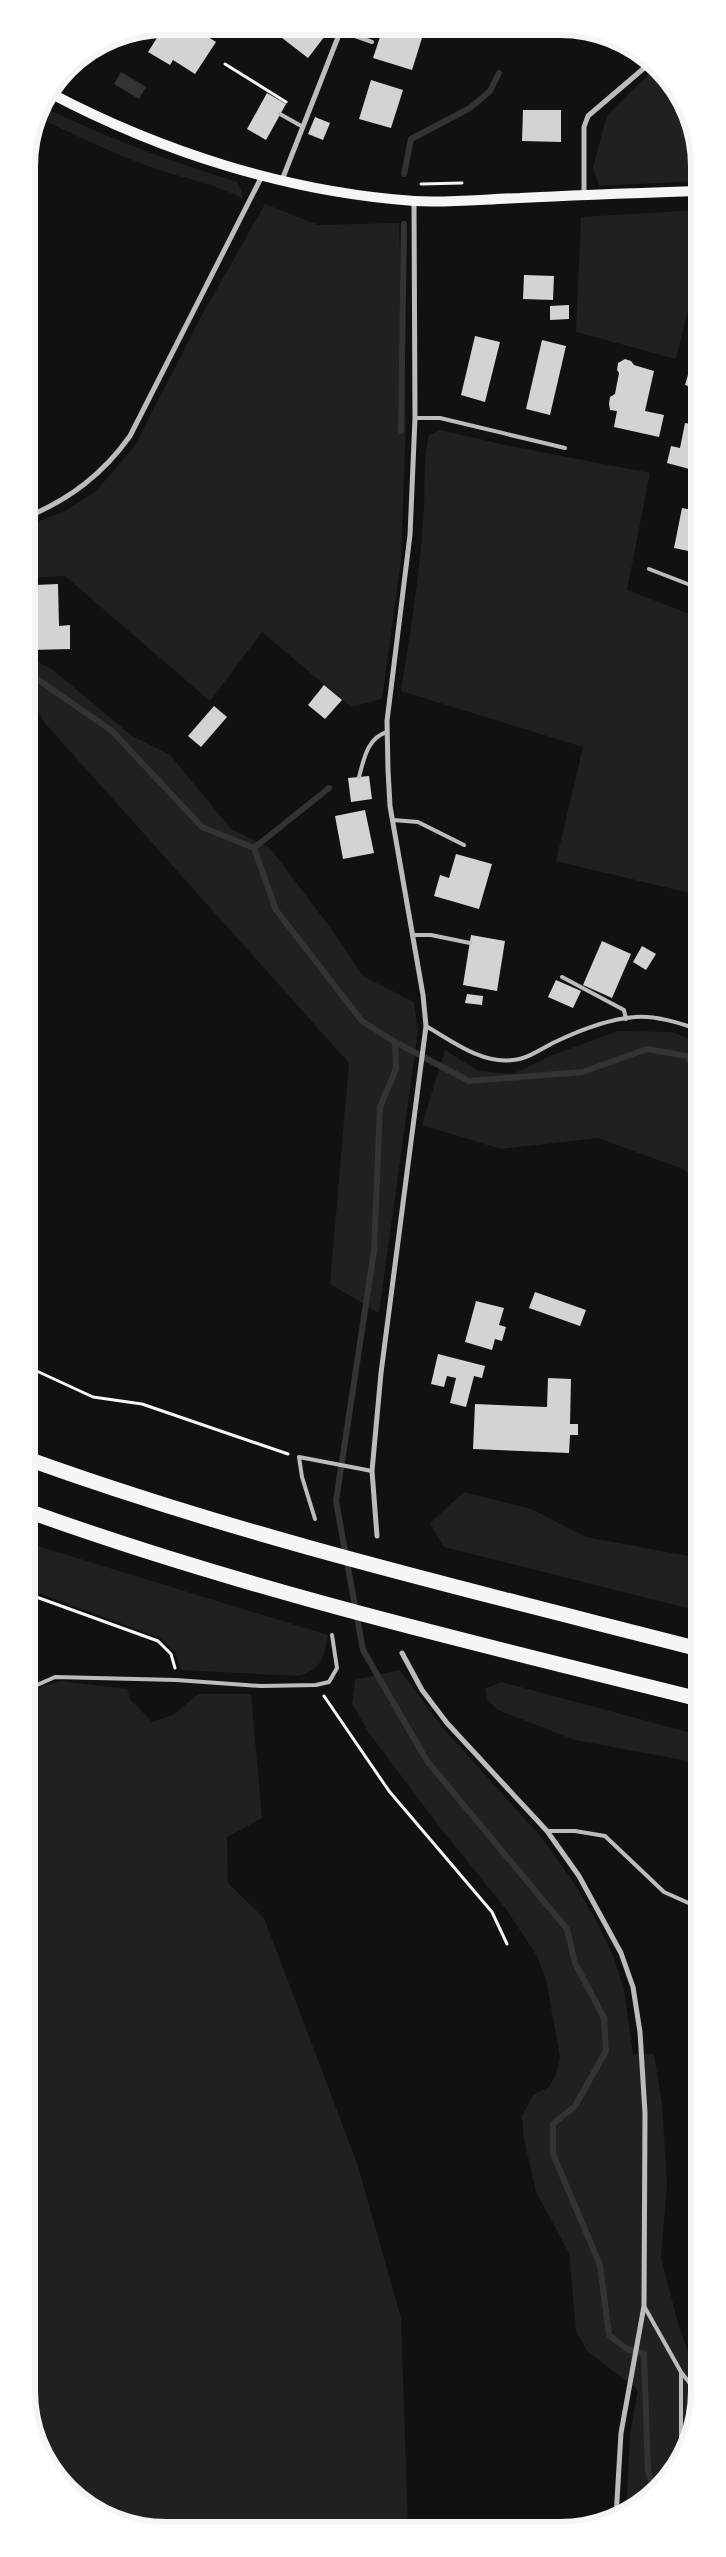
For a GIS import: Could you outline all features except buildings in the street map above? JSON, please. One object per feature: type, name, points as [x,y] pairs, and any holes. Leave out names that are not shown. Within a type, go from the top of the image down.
[{"type":"highway","points":[[35,1462],[109,1488],[281,1541],[691,1647]]},
{"type":"highway","points":[[35,1514],[103,1538],[298,1597],[691,1697]]},
{"type":"main road","points":[[55,96],[137,133],[262,176],[316,189],[414,201],[691,192]]},
{"type":"street","points":[[282,182],[339,35]]},
{"type":"street","points":[[584,195],[584,127],[588,116],[645,67]]},
{"type":"street","points":[[35,513],[72,494],[90,481],[118,452],[130,436],[262,176]]},
{"type":"street","points":[[377,1536],[372,1471],[380,1373],[426,1026],[413,935],[393,820],[388,770],[387,732],[410,535],[415,418],[414,201]]},
{"type":"street","points":[[402,1653],[422,1690],[447,1723],[547,1831],[579,1876],[605,1920],[621,1953],[632,1988],[640,2032],[645,2113],[644,2306],[640,2334],[630,2373],[621,2433],[617,2509]]},
{"type":"lane","points":[[355,35],[372,42]]},
{"type":"lane","points":[[280,114],[303,127]]},
{"type":"lane","points":[[415,418],[440,418],[565,448]]},
{"type":"lane","points":[[649,570],[691,585]]},
{"type":"lane","points":[[358,777],[366,749],[378,735],[387,732]]},
{"type":"lane","points":[[393,820],[418,822],[464,845]]},
{"type":"lane","points":[[413,935],[431,935],[470,944]]},
{"type":"lane","points":[[562,977],[624,1010],[626,1019]]},
{"type":"lane","points":[[426,1026],[478,1056],[512,1061],[526,1057],[556,1041],[636,1016],[681,1022],[691,1027]]},
{"type":"lane","points":[[315,1519],[298,1457],[372,1471]]},
{"type":"lane","points":[[35,1686],[55,1677],[176,1680],[262,1686],[316,1685],[330,1682],[337,1668],[332,1635]]},
{"type":"lane","points":[[547,1831],[576,1831],[605,1836],[664,1892],[691,1905]]},
{"type":"lane","points":[[644,2306],[681,2372],[691,2384]]},
{"type":"lane","points":[[681,2372],[681,2441]]},
{"type":"path","points":[[225,64],[307,116]]},
{"type":"path","points":[[35,1370],[93,1397],[142,1404],[298,1457]]},
{"type":"path","points":[[35,1597],[158,1642],[172,1654],[176,1680]]},
{"type":"path","points":[[316,1685],[389,1791],[492,1912],[507,1944]]},
{"type":"shaded area","points":[[121,72],[146,87],[139,99],[114,84]]},
{"type":"shaded area","points":[[651,72],[653,73],[673,101],[687,132],[691,158],[691,181],[599,186],[593,167],[607,116]]},
{"type":"shaded area","points":[[48,109],[138,148],[237,182],[242,191],[243,199],[212,186],[143,164],[44,120]]},
{"type":"shaded area","points":[[265,204],[318,225],[399,223],[406,420],[401,561],[382,699],[351,707],[262,632],[210,701],[65,576],[35,578],[35,523],[65,511],[95,492],[134,447],[202,315]]},
{"type":"shaded area","points":[[691,210],[691,298],[676,359],[576,332],[581,217]]},
{"type":"shaded area","points":[[440,430],[510,446],[650,473],[627,590],[691,614],[691,893],[556,861],[583,747],[401,691],[419,565],[429,435]]},
{"type":"shaded area","points":[[35,660],[53,670],[132,736],[170,755],[231,829],[270,848],[332,930],[363,976],[414,1002],[418,1031],[379,1313],[330,1284],[349,1063],[44,722],[35,705]]},
{"type":"shaded area","points":[[618,1031],[672,1032],[691,1039],[691,1176],[683,1169],[598,1138],[501,1149],[422,1125],[445,1050],[478,1071],[513,1074],[550,1056]]},
{"type":"shaded area","points":[[464,1492],[531,1509],[586,1537],[691,1557],[691,1609],[444,1547],[430,1523]]},
{"type":"shaded area","points":[[35,1545],[328,1635],[321,1662],[312,1670],[298,1676],[181,1670],[175,1652],[160,1638],[35,1592]]},
{"type":"shaded area","points":[[400,1670],[442,1727],[541,1837],[572,1880],[598,1924],[613,1956],[624,1990],[633,2054],[654,2054],[662,2104],[667,2183],[661,2258],[679,2327],[689,2354],[691,2399],[687,2425],[681,2441],[664,2471],[653,2484],[627,2503],[630,2435],[638,2390],[587,2351],[576,2331],[569,2253],[536,2192],[524,2139],[522,2116],[533,2095],[549,2087],[556,2075],[560,2057],[546,1979],[537,1956],[506,1909],[438,1825],[369,1733],[352,1704],[355,1680]]},
{"type":"shaded area","points":[[61,1681],[127,1689],[130,1699],[152,1722],[173,1715],[198,1694],[251,1694],[262,1818],[227,1837],[228,1883],[264,1918],[357,2163],[401,2318],[408,2522],[158,2522],[141,2519],[124,2515],[86,2495],[62,2471],[45,2441],[36,2408],[35,2391],[35,1693],[40,1687]]},
{"type":"shaded area","points":[[501,1682],[691,1733],[691,1762],[575,1740],[498,1710],[488,1701],[485,1689]]},
{"type":"waterway","points":[[404,174],[411,139],[470,108],[490,91],[499,73]]},
{"type":"waterway","points":[[401,431],[404,224]]},
{"type":"waterway","points":[[35,678],[112,731],[202,827],[254,848],[276,910],[362,1021],[395,1042],[469,1081],[583,1072],[647,1049],[687,1056],[691,1063]]},
{"type":"waterway","points":[[254,848],[329,788]]},
{"type":"waterway","points":[[395,1042],[396,1069],[380,1107],[374,1251],[336,1501],[363,1650],[427,1761],[567,1929],[575,1963],[604,2018],[606,2051],[575,2106],[553,2124],[553,2154],[600,2265],[609,2335],[627,2349],[644,2354],[648,2471],[652,2484]]}]
